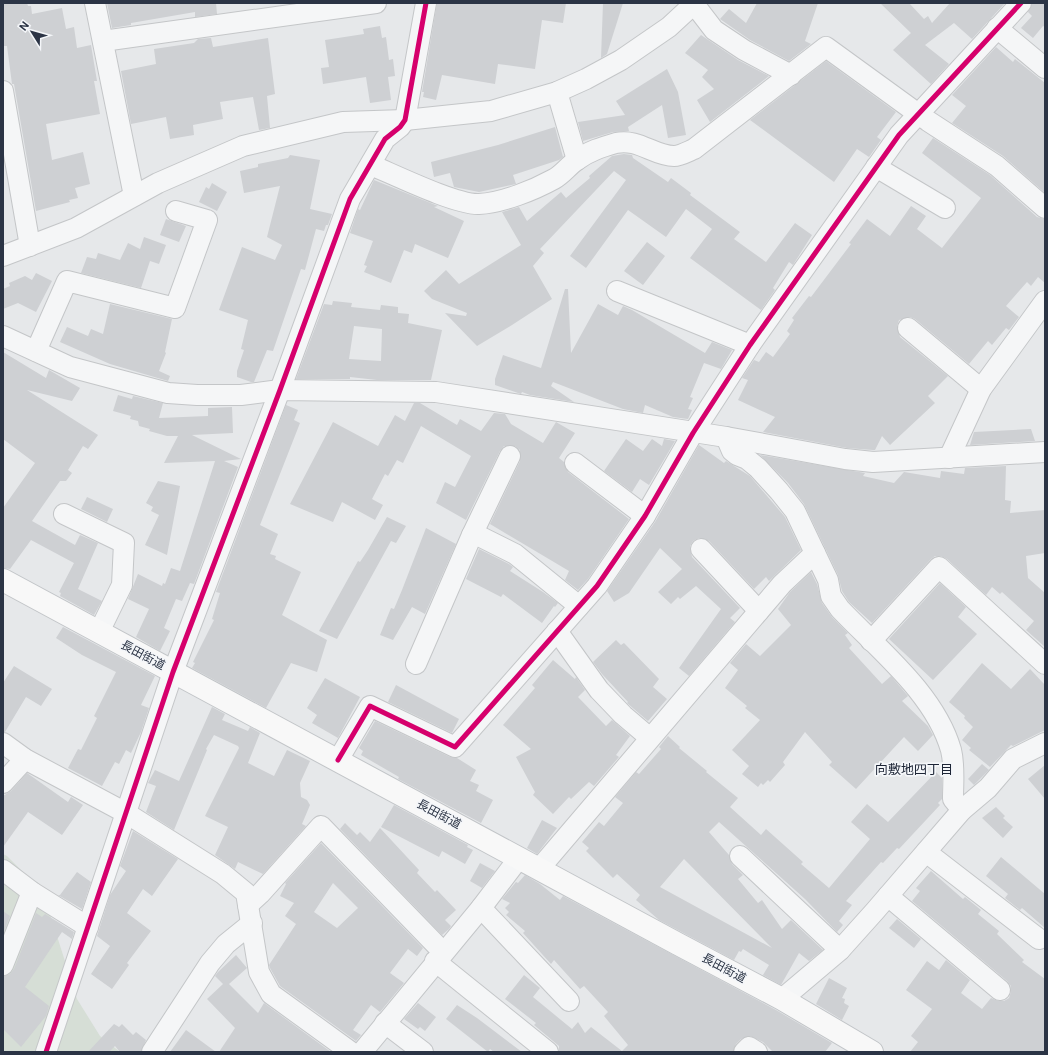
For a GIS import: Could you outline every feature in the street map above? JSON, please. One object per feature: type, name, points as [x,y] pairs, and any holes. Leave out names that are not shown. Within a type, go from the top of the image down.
[{"type":"main road","name":"長田街道","points":[[3,580],[782,999],[859,1049]]},
{"type":"street","points":[[95,3],[134,196]]},
{"type":"street","points":[[103,42],[376,3]]},
{"type":"street","points":[[46,1052],[173,672],[280,390],[350,199],[385,139],[400,127],[405,120],[426,3]]},
{"type":"street","points":[[3,256],[76,228],[158,183],[243,146],[343,122],[405,120],[491,111],[557,92],[586,80],[621,60],[669,27],[694,3],[714,30],[744,50],[791,75]]},
{"type":"street","points":[[338,760],[370,706],[455,747],[597,586],[645,516],[693,433],[750,344],[899,135],[1021,3]]},
{"type":"street","points":[[997,28],[1045,68]]},
{"type":"street","points":[[371,165],[458,200],[478,204],[504,199],[539,187],[562,174],[577,160],[596,148],[618,143],[632,143],[660,153],[675,156],[694,148],[826,47],[918,113],[997,166],[1045,208]]},
{"type":"street","points":[[3,91],[30,246]]},
{"type":"street","points":[[557,92],[577,160]]},
{"type":"street","points":[[876,167],[945,208]]},
{"type":"street","points":[[36,352],[67,281],[175,308],[207,220],[176,211]]},
{"type":"street","points":[[617,291],[750,344]]},
{"type":"street","points":[[949,458],[981,389],[1045,301]]},
{"type":"street","points":[[908,328],[981,389]]},
{"type":"street","points":[[3,336],[70,367],[168,393],[197,395],[241,395],[280,390],[436,392],[726,437],[845,459],[873,462],[1045,452]]},
{"type":"street","points":[[726,437],[732,451],[747,459],[758,468],[795,511],[828,580],[831,596],[840,609],[914,686],[944,731],[951,751],[954,770],[953,799],[962,810]]},
{"type":"street","points":[[416,664],[472,536],[510,456]]},
{"type":"street","points":[[575,463],[645,516]]},
{"type":"street","points":[[64,514],[124,543],[122,585],[98,632]]},
{"type":"street","points":[[472,536],[479,536],[515,554],[579,606]]},
{"type":"street","points":[[701,549],[759,611]]},
{"type":"street","points":[[539,869],[782,584],[815,553]]},
{"type":"street","points":[[871,642],[939,566],[1045,664]]},
{"type":"street","points":[[557,631],[599,690],[623,715],[650,738]]},
{"type":"street","points":[[782,999],[840,950],[962,810],[988,788],[1013,759],[1045,742]]},
{"type":"street","points":[[3,743],[25,759],[126,813],[234,882],[246,893],[259,972],[271,994],[351,1052]]},
{"type":"street","points":[[3,783],[25,759]]},
{"type":"street","points":[[152,1052],[210,963],[250,914],[260,894],[321,826],[439,957],[548,1052]]},
{"type":"street","points":[[926,852],[1039,938]]},
{"type":"street","points":[[740,856],[840,950]]},
{"type":"street","points":[[362,1052],[481,908],[519,858]]},
{"type":"street","points":[[3,870],[32,892],[88,927]]},
{"type":"street","points":[[3,965],[32,892]]},
{"type":"street","points":[[888,896],[1000,990]]},
{"type":"street","points":[[481,908],[569,1001]]},
{"type":"street","points":[[385,1023],[423,1052]]},
{"type":"street","points":[[744,1052],[749,1046],[757,1052]]},
{"type":"shaded area","points":[[3,854],[7,856],[43,892],[77,999],[100,1036],[120,1052],[3,1052]]},
{"type":"building","points":[[3,3],[27,3],[28,6],[31,6],[32,14],[62,8],[66,29],[74,27],[77,48],[91,45],[97,81],[94,81],[100,114],[46,124],[52,160],[83,152],[90,184],[75,188],[78,198],[69,200],[70,202],[36,211],[14,84],[12,84],[7,46],[3,46]]},
{"type":"building","points":[[107,3],[216,3],[217,14],[195,17],[195,12],[131,23],[131,25],[112,28]]},
{"type":"building","points":[[437,3],[566,3],[563,23],[542,20],[535,69],[498,64],[495,84],[442,75],[436,100],[423,97],[424,92],[422,92]]},
{"type":"building","points":[[603,3],[623,3],[607,54],[601,58]]},
{"type":"building","points":[[757,3],[818,3],[805,41],[811,44],[789,61],[750,40],[720,19],[729,9],[746,23]]},
{"type":"building","points":[[880,3],[909,3],[924,19],[928,16],[932,23],[950,3],[1005,3],[972,39],[954,23],[925,45],[949,64],[931,84],[893,50],[911,33]]},
{"type":"building","points":[[1032,3],[1045,3],[1045,27],[1043,26],[1033,38],[1021,28],[1032,16],[1028,12]]},
{"type":"building","points":[[380,26],[382,38],[386,37],[389,60],[393,59],[395,76],[388,77],[391,100],[370,103],[366,77],[323,84],[321,68],[329,67],[325,40],[364,34],[363,29]]},
{"type":"building","points":[[701,35],[738,60],[769,76],[710,122],[697,100],[714,89],[702,77],[708,70],[685,53]]},
{"type":"building","points":[[211,38],[213,47],[268,38],[275,94],[267,96],[270,128],[259,130],[253,97],[220,102],[223,119],[193,125],[194,135],[170,139],[166,117],[131,124],[121,71],[156,64],[154,49],[194,43],[198,39]]},
{"type":"building","points":[[996,47],[1013,62],[1015,59],[1045,83],[1045,193],[1003,156],[952,123],[966,106],[952,95]]},
{"type":"building","points":[[826,61],[896,112],[877,137],[881,140],[869,157],[857,149],[834,182],[750,120]]},
{"type":"building","points":[[667,69],[678,92],[686,135],[668,138],[662,105],[628,127],[629,131],[613,132],[583,141],[578,122],[625,115],[616,101]]},
{"type":"building","points":[[555,127],[563,157],[559,160],[513,175],[516,184],[479,192],[454,187],[450,173],[434,177],[431,162],[498,145]]},
{"type":"building","points":[[933,138],[990,175],[1037,217],[1045,219],[1045,283],[1038,277],[1031,286],[1027,282],[1006,306],[1019,317],[1009,330],[1006,328],[992,345],[988,341],[969,364],[915,319],[910,317],[899,320],[897,326],[900,337],[948,376],[928,396],[935,403],[890,445],[882,436],[875,450],[873,450],[847,448],[763,432],[775,417],[738,400],[748,380],[742,378],[754,360],[759,362],[766,352],[773,357],[790,334],[787,331],[794,320],[792,318],[809,296],[811,297],[851,244],[849,243],[867,219],[890,236],[911,206],[926,216],[917,229],[942,248],[981,198],[922,153]]},
{"type":"building","points":[[624,154],[632,155],[633,158],[668,182],[671,178],[691,193],[690,195],[740,232],[734,239],[766,262],[795,223],[812,235],[793,265],[789,262],[773,288],[775,290],[761,310],[690,258],[712,229],[686,209],[666,237],[628,210],[586,268],[570,256],[626,180],[614,171],[540,249],[544,253],[533,266],[552,299],[512,325],[477,346],[445,313],[466,316],[467,313],[432,299],[424,291],[446,270],[459,284],[521,245],[502,212],[519,207],[527,221],[561,192],[566,198],[590,178],[589,176],[612,156]]},
{"type":"building","points":[[290,155],[320,160],[310,209],[332,214],[324,231],[316,229],[305,270],[301,269],[273,351],[267,350],[254,382],[251,382],[237,377],[237,371],[244,350],[241,349],[248,320],[219,310],[242,247],[275,260],[282,245],[267,237],[280,186],[244,193],[240,171],[258,167],[258,164],[288,158]]},
{"type":"building","points":[[374,180],[438,206],[434,207],[464,221],[448,258],[415,244],[412,253],[404,250],[391,283],[364,272],[367,266],[364,265],[373,241],[350,233],[358,209],[360,210]]},
{"type":"building","points":[[212,183],[227,192],[217,211],[199,202],[206,187],[209,189]]},
{"type":"building","points":[[166,219],[186,226],[179,242],[160,235]]},
{"type":"building","points":[[144,237],[166,245],[159,264],[150,261],[141,288],[81,273],[87,257],[96,259],[98,253],[120,260],[128,243],[140,249]]},
{"type":"building","points":[[647,242],[665,256],[643,285],[624,271]]},
{"type":"building","points":[[36,273],[52,281],[36,312],[18,303],[3,309],[3,289],[10,286],[9,283],[25,276],[32,280]]},
{"type":"building","points":[[565,289],[568,289],[571,353],[598,304],[618,315],[623,306],[632,310],[705,353],[712,342],[732,350],[721,369],[704,363],[690,397],[693,398],[688,409],[692,410],[688,419],[673,417],[645,405],[643,413],[623,409],[553,382],[551,386],[574,402],[530,395],[522,392],[521,394],[495,385],[495,379],[503,355],[541,368]]},
{"type":"building","points":[[333,301],[352,303],[351,307],[380,310],[381,305],[398,307],[398,313],[409,314],[408,323],[442,330],[431,380],[377,380],[350,377],[350,379],[296,379],[324,304],[332,305]],"holes":[[[354,326],[382,329],[381,361],[349,359]]]},
{"type":"building","points":[[110,304],[172,319],[166,353],[159,371],[170,376],[168,381],[110,364],[60,342],[67,327],[88,336],[91,329],[103,334]]},
{"type":"building","points":[[3,352],[46,378],[49,370],[80,388],[72,401],[27,390],[98,435],[88,449],[83,446],[68,470],[72,473],[66,481],[60,481],[32,521],[75,545],[80,535],[98,543],[78,589],[102,601],[94,615],[60,596],[61,593],[59,592],[74,563],[31,540],[10,569],[3,568],[3,508],[35,463],[3,439]]},
{"type":"building","points":[[118,395],[132,399],[133,396],[163,403],[159,418],[208,416],[208,408],[232,407],[233,433],[192,435],[241,459],[224,461],[238,467],[194,584],[190,583],[182,601],[176,599],[164,628],[170,631],[160,651],[136,637],[149,609],[128,599],[138,574],[162,586],[163,583],[165,584],[171,568],[180,571],[215,461],[164,463],[178,436],[167,436],[149,431],[150,429],[139,426],[138,421],[130,419],[131,416],[113,411]]},
{"type":"building","points":[[414,403],[420,403],[457,425],[460,419],[481,431],[494,413],[505,414],[511,424],[543,443],[556,422],[575,433],[559,458],[564,462],[568,472],[629,519],[588,579],[578,590],[565,580],[569,571],[490,524],[520,461],[520,450],[515,446],[504,446],[500,451],[466,520],[436,503],[445,482],[455,487],[471,456],[421,426],[403,463],[397,460],[388,476],[385,474],[372,499],[383,505],[375,520],[342,502],[333,522],[290,504],[333,422],[378,446],[395,415],[405,421]]},
{"type":"building","points":[[286,405],[298,410],[294,420],[300,423],[260,525],[278,534],[270,554],[276,556],[275,559],[301,572],[282,615],[327,640],[317,672],[291,663],[266,708],[192,668],[195,663],[193,662],[214,620],[212,619],[220,593],[216,592]]},
{"type":"building","points":[[1031,429],[1035,441],[970,445],[974,432]]},
{"type":"building","points":[[626,439],[643,451],[652,439],[662,446],[664,439],[675,441],[649,485],[640,479],[632,492],[604,471]]},
{"type":"building","points":[[699,445],[724,463],[726,461],[750,476],[785,517],[801,550],[769,581],[766,577],[754,589],[709,541],[699,538],[693,541],[690,546],[692,557],[740,608],[730,618],[735,622],[689,676],[679,668],[721,609],[696,586],[680,599],[678,597],[671,604],[658,592],[682,569],[660,548],[629,593],[614,602],[607,591],[655,522]]},
{"type":"building","points":[[760,455],[865,473],[863,476],[894,483],[904,472],[940,478],[941,471],[964,474],[965,468],[1006,466],[1005,500],[1011,501],[1010,513],[1045,510],[1045,553],[1026,556],[1028,578],[1045,593],[1045,647],[1026,630],[1034,621],[1002,592],[1000,594],[992,587],[986,595],[947,559],[941,556],[935,556],[931,559],[872,623],[849,602],[842,591],[838,575],[804,504],[788,483]]},
{"type":"building","points":[[158,481],[180,486],[167,555],[145,545],[159,515],[151,511],[153,507],[146,503]]},
{"type":"building","points":[[87,497],[113,509],[107,522],[81,509]]},
{"type":"building","points":[[387,517],[406,526],[396,543],[391,541],[337,639],[319,631],[358,561],[360,562],[368,550]]},
{"type":"building","points":[[426,528],[456,544],[425,614],[412,607],[393,640],[380,635],[391,608],[394,609]]},
{"type":"building","points":[[479,549],[509,564],[513,567],[510,571],[558,603],[555,607],[554,606],[542,623],[503,594],[501,597],[466,579]]},
{"type":"building","points":[[811,572],[817,584],[822,603],[832,617],[848,633],[845,635],[852,645],[849,648],[882,684],[891,676],[908,696],[902,701],[928,726],[933,735],[918,751],[904,737],[856,789],[829,765],[832,762],[805,732],[783,762],[785,765],[770,782],[768,780],[763,785],[761,783],[758,787],[742,774],[749,766],[732,750],[760,720],[745,708],[747,706],[725,688],[738,670],[730,663],[746,644],[760,656],[791,625],[778,609],[790,592]]},
{"type":"building","points":[[940,583],[966,607],[958,617],[977,634],[933,680],[889,639]]},
{"type":"building","points":[[63,627],[155,676],[141,705],[149,708],[141,732],[131,753],[126,750],[119,764],[115,762],[102,786],[68,768],[78,749],[81,750],[97,718],[94,716],[116,672],[82,655],[56,638]]},
{"type":"building","points":[[616,640],[621,645],[624,643],[659,679],[653,687],[667,699],[648,721],[627,703],[628,702],[593,662]]},
{"type":"building","points":[[553,660],[575,679],[576,677],[585,690],[578,697],[606,726],[612,720],[630,736],[616,755],[619,757],[594,786],[589,782],[571,799],[569,797],[553,814],[533,795],[535,792],[516,757],[531,749],[503,725],[535,688],[532,685]]},
{"type":"building","points":[[982,663],[1011,689],[1030,669],[1045,685],[1045,730],[1013,746],[1011,745],[990,767],[969,750],[971,748],[962,740],[973,727],[964,718],[965,716],[949,702]]},
{"type":"building","points":[[14,666],[52,689],[41,706],[26,697],[5,732],[3,732],[3,683]]},
{"type":"building","points":[[325,678],[360,697],[338,738],[312,723],[317,715],[307,708]]},
{"type":"building","points":[[396,685],[459,719],[452,733],[388,702]]},
{"type":"building","points":[[212,707],[225,714],[222,720],[248,731],[250,727],[260,733],[248,763],[274,776],[287,750],[310,761],[300,783],[301,797],[307,800],[310,805],[302,824],[306,826],[263,874],[238,862],[235,869],[215,855],[228,827],[205,816],[239,748],[238,746],[214,735],[206,749],[207,750],[174,830],[146,812],[156,786],[148,783],[155,770],[179,781]]},
{"type":"building","points":[[375,721],[450,757],[457,758],[476,770],[470,781],[479,785],[476,791],[493,800],[481,823],[398,779],[399,777],[361,755],[363,751],[359,748]]},
{"type":"building","points":[[668,736],[680,747],[679,748],[707,771],[706,772],[738,798],[730,807],[761,835],[766,829],[803,862],[801,864],[829,888],[870,839],[851,822],[867,804],[888,822],[936,772],[942,778],[942,799],[938,803],[940,805],[899,849],[897,848],[883,863],[881,862],[846,901],[852,905],[839,921],[843,925],[837,932],[805,899],[719,822],[709,832],[729,855],[732,864],[743,875],[738,879],[758,903],[762,900],[782,929],[791,920],[823,950],[809,961],[799,953],[781,985],[763,975],[769,965],[743,949],[741,952],[739,951],[734,960],[659,920],[636,900],[640,895],[617,874],[613,878],[586,851],[589,848],[582,842],[599,822],[604,826],[623,803],[615,797],[636,772],[639,774],[661,749],[659,747]],"holes":[[[684,859],[772,948],[660,887]]]},
{"type":"building","points":[[982,764],[989,770],[974,785],[968,779]]},
{"type":"building","points":[[1045,765],[1045,799],[1028,779]]},
{"type":"building","points":[[27,773],[68,802],[71,797],[83,805],[62,835],[28,812],[3,847],[3,796],[11,791]]},
{"type":"building","points":[[394,805],[468,845],[467,847],[473,850],[465,864],[442,851],[439,857],[381,827]]},
{"type":"building","points":[[996,807],[1005,816],[1003,818],[1013,827],[1003,838],[982,818]]},
{"type":"building","points":[[542,820],[557,828],[537,854],[527,848]]},
{"type":"building","points":[[345,823],[357,835],[360,832],[370,842],[380,828],[419,870],[417,873],[435,892],[437,890],[456,910],[445,920],[451,926],[449,929],[442,935],[340,829]]},
{"type":"building","points":[[133,831],[178,859],[152,896],[143,889],[127,913],[151,931],[127,963],[129,965],[112,989],[91,974],[110,946],[97,936],[110,895],[126,871],[120,866]]},
{"type":"building","points":[[321,843],[423,948],[417,956],[408,949],[390,973],[404,983],[380,1012],[371,1005],[353,1030],[361,1035],[356,1041],[280,986],[270,968],[269,965],[296,924],[285,916],[294,903],[280,896],[286,884],[285,883]],"holes":[[[333,883],[358,908],[337,928],[314,912]]]},
{"type":"building","points":[[1001,857],[1045,894],[1045,928],[1022,908],[1020,910],[1005,898],[1008,894],[986,876]]},
{"type":"building","points":[[480,863],[495,871],[482,888],[470,881]]},
{"type":"building","points":[[931,871],[963,899],[965,897],[981,910],[978,914],[999,931],[997,934],[1024,960],[1022,962],[1045,979],[1045,1052],[910,1052],[918,1042],[911,1036],[932,1009],[906,990],[927,961],[939,970],[946,960],[970,980],[961,993],[982,1009],[991,998],[998,1001],[1004,1001],[1009,998],[1011,992],[1011,986],[1007,981],[912,901],[920,891],[916,888]]},
{"type":"building","points":[[77,872],[91,882],[82,909],[58,895],[60,895]]},
{"type":"building","points":[[525,875],[540,884],[560,900],[563,896],[776,1010],[832,1043],[825,1052],[773,1052],[763,1042],[750,1036],[741,1039],[736,1044],[733,1052],[559,1052],[559,1046],[534,1025],[536,1023],[505,999],[524,975],[540,988],[533,997],[572,1029],[578,1022],[585,1033],[591,1027],[622,1051],[628,1045],[604,1016],[608,1012],[584,986],[580,989],[554,960],[551,964],[523,933],[525,931],[506,915],[509,912],[505,908],[510,903],[502,899],[516,882],[518,883]]},
{"type":"building","points":[[3,911],[10,916],[3,934]]},
{"type":"building","points":[[36,913],[42,917],[45,914],[74,932],[72,939],[62,932],[25,987],[49,1006],[46,1016],[21,1047],[3,1029],[3,976],[10,974],[14,969]]},
{"type":"building","points":[[897,919],[921,939],[914,948],[889,928]]},
{"type":"building","points":[[236,955],[247,968],[229,984],[258,1013],[264,1003],[331,1052],[219,1052],[235,1028],[207,999],[223,984],[215,976]]},
{"type":"building","points":[[829,978],[847,988],[842,998],[845,999],[844,1003],[849,1006],[842,1020],[816,1004]]},
{"type":"building","points":[[418,1003],[436,1017],[425,1031],[420,1027],[418,1029],[404,1019]]},
{"type":"building","points":[[457,1005],[522,1052],[494,1052],[490,1049],[488,1052],[446,1019]]},
{"type":"building","points":[[114,1024],[119,1027],[122,1024],[133,1035],[136,1032],[146,1040],[141,1052],[120,1052],[115,1046],[109,1052],[88,1052]]},
{"type":"building","points":[[186,1030],[216,1052],[170,1052]]},
{"type":"cycle path","points":[[46,1052],[173,672],[280,390],[350,199],[385,139],[400,127],[405,120],[426,3]]},
{"type":"cycle path","points":[[338,760],[370,706],[455,747],[597,586],[645,516],[693,433],[750,345],[899,135],[1021,3]]},
{"type":"district","name":"向敷地四丁目","points":[[914,769]]}]
